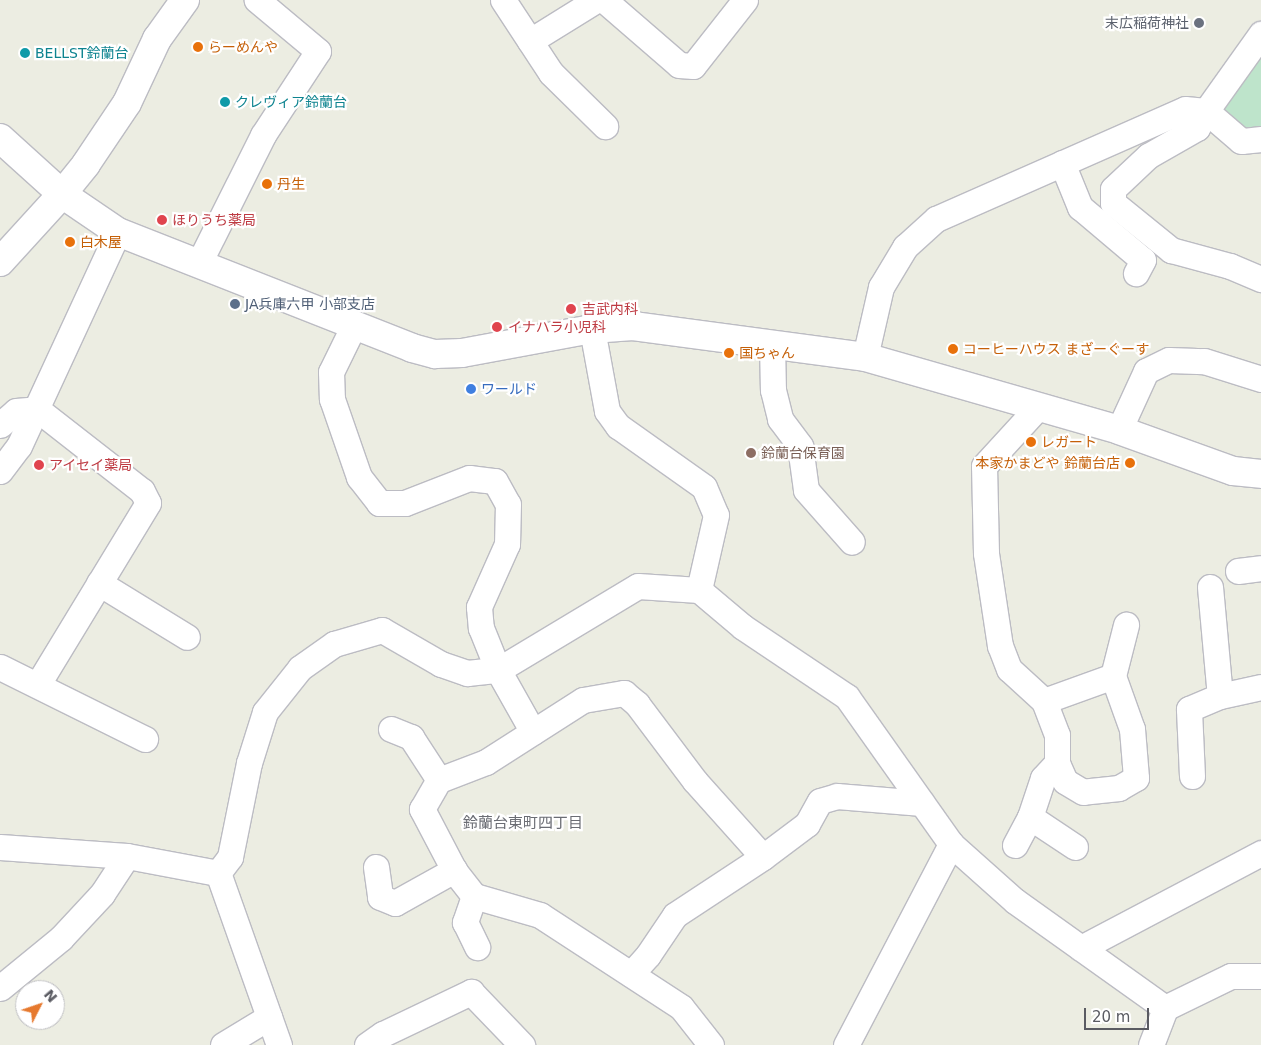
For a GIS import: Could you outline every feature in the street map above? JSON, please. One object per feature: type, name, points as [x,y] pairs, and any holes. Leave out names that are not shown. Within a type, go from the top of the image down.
[{"type":"street","points":[[0,262],[62,194],[127,102],[157,39],[184,0]]},
{"type":"street","points":[[199,263],[263,135],[318,51],[257,0]]},
{"type":"street","points":[[503,0],[551,73],[605,126]]},
{"type":"street","points":[[530,41],[596,0]]},
{"type":"street","points":[[604,0],[679,65],[693,66],[745,0]]},
{"type":"street","points":[[1261,34],[1206,111],[1197,128],[1148,156],[1113,189],[1113,203],[1170,250],[1230,266],[1261,279]]},
{"type":"street","points":[[866,357],[881,287],[905,247],[936,218],[1184,109],[1206,111],[1240,142],[1261,139]]},
{"type":"street","points":[[0,138],[62,194],[118,232],[412,348],[435,354],[462,353],[592,328],[632,326],[866,357],[1120,430],[1233,471],[1261,474]]},
{"type":"street","points":[[1062,163],[1080,207],[1144,260],[1136,273]]},
{"type":"street","points":[[0,471],[19,446],[118,232]]},
{"type":"street","points":[[354,325],[331,372],[332,399],[358,477],[379,503],[406,503],[470,478],[495,481],[508,504],[507,544],[479,607],[481,628],[498,670],[533,732]]},
{"type":"street","points":[[592,328],[607,411],[618,426],[704,487],[716,515],[699,590]]},
{"type":"street","points":[[772,344],[773,390],[780,419],[800,446],[806,490],[852,542]]},
{"type":"street","points":[[1120,430],[1146,371],[1169,360],[1204,361],[1261,378]]},
{"type":"street","points":[[1038,407],[984,466],[986,553],[1000,646],[1009,669],[1044,701],[1057,735],[1057,763],[1065,781],[1083,792],[1119,788],[1136,778],[1132,729],[1113,676],[1126,625]]},
{"type":"street","points":[[0,425],[16,411],[37,409],[142,491],[148,503],[38,684]]},
{"type":"street","points":[[100,583],[187,637]]},
{"type":"street","points":[[218,873],[230,857],[249,762],[265,712],[300,668],[334,644],[382,630],[441,664],[467,673],[498,670],[638,586],[699,590],[742,628],[847,697],[950,844],[1015,901],[1165,1008]]},
{"type":"street","points":[[1210,586],[1220,696]]},
{"type":"street","points":[[0,666],[145,739]]},
{"type":"street","points":[[1044,701],[1113,676]]},
{"type":"street","points":[[1192,776],[1189,709],[1220,696],[1261,687]]},
{"type":"street","points":[[711,1045],[680,1006],[540,915],[474,896],[454,870],[422,809],[440,780],[486,762],[583,700],[624,693],[637,704],[695,781],[763,857]]},
{"type":"street","points":[[391,729],[411,737],[440,780]]},
{"type":"street","points":[[1015,845],[1030,818],[1043,778],[1057,763]]},
{"type":"street","points":[[631,974],[648,955],[675,915],[763,857],[807,824],[820,801],[838,796],[922,803]]},
{"type":"street","points":[[1030,818],[1075,847]]},
{"type":"street","points":[[846,1045],[950,844]]},
{"type":"street","points":[[0,847],[127,856],[218,873]]},
{"type":"street","points":[[1080,948],[1261,853]]},
{"type":"street","points":[[0,988],[60,938],[102,894],[127,856]]},
{"type":"street","points":[[376,866],[380,897],[395,903],[454,870]]},
{"type":"street","points":[[218,873],[279,1045]]},
{"type":"street","points":[[474,896],[465,922],[477,947]]},
{"type":"street","points":[[1151,1045],[1165,1008],[1231,976],[1261,976]]},
{"type":"street","points":[[367,1045],[383,1034],[471,992],[522,1045]]},
{"type":"street","points":[[223,1045],[269,1016]]},
{"type":"green space","points":[[1261,51],[1261,135],[1243,138],[1221,116],[1224,97]]},
{"type":"place","name":"末広稲荷神社","points":[[1199,23]]},
{"type":"place","name":"らーめんや","points":[[198,47]]},
{"type":"place","name":"BELLST鈴蘭台","points":[[25,53]]},
{"type":"place","name":"クレヴィア鈴蘭台","points":[[225,102]]},
{"type":"place","name":"丹生","points":[[267,184]]},
{"type":"place","name":"ほりうち薬局","points":[[162,220]]},
{"type":"place","name":"白木屋","points":[[70,242]]},
{"type":"place","name":"JA兵庫六甲 小部支店","points":[[235,304]]},
{"type":"place","name":"吉武内科","points":[[571,309]]},
{"type":"place","name":"イナハラ小児科","points":[[497,327]]},
{"type":"place","name":"コーヒーハウス まざーぐーす","points":[[953,349]]},
{"type":"place","name":"国ちゃん","points":[[729,353]]},
{"type":"place","name":"ワールド","points":[[471,389]]},
{"type":"place","name":"レガート","points":[[1031,442]]},
{"type":"place","name":"鈴蘭台保育園","points":[[751,453]]},
{"type":"place","name":"本家かまどや 鈴蘭台店","points":[[1130,463]]},
{"type":"place","name":"アイセイ薬局","points":[[39,465]]},
{"type":"district","name":"鈴蘭台東町四丁目","points":[[523,824]]}]
